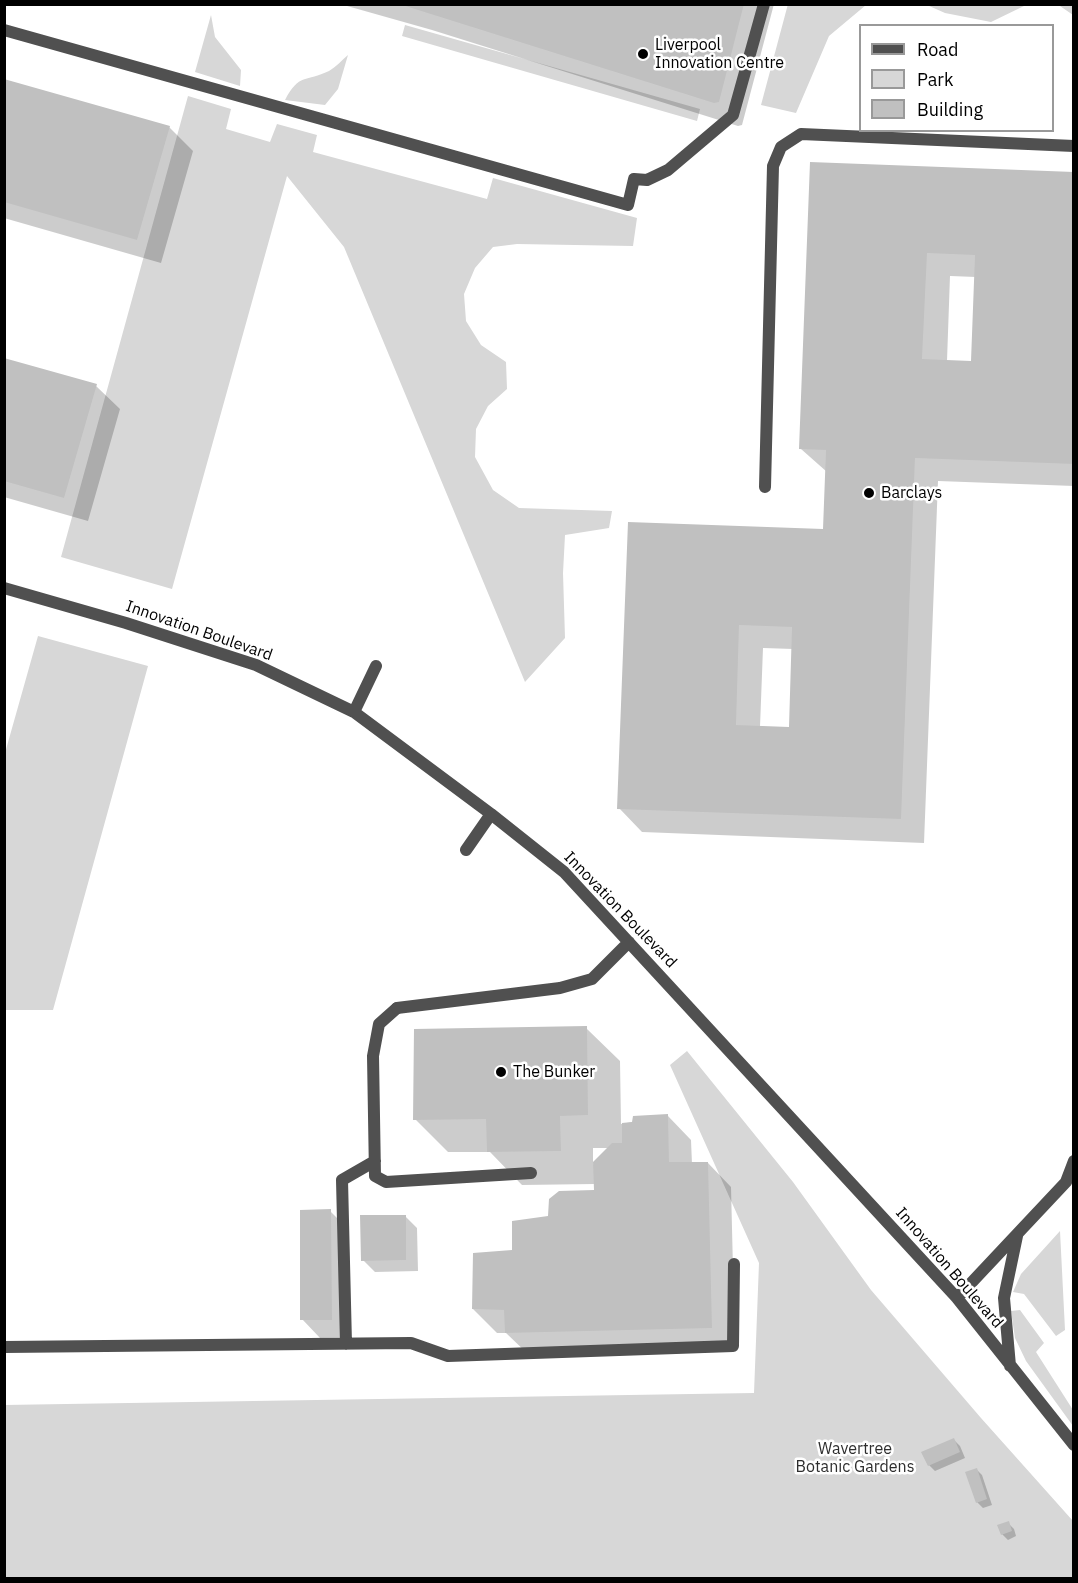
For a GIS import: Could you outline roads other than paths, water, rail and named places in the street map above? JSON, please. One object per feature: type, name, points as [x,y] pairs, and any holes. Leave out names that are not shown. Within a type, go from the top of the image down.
[{"type":"street","points":[[4,30],[628,205],[634,179],[647,180],[668,170],[733,115],[764,4]]},
{"type":"street","points":[[765,487],[773,166],[781,147],[801,134],[1074,146]]},
{"type":"street","name":"Innovation Boulevard","points":[[4,588],[126,623],[255,665],[354,712],[491,814],[564,872],[957,1298],[1074,1445]]},
{"type":"street","points":[[354,712],[376,666]]},
{"type":"street","points":[[466,850],[491,814]]},
{"type":"street","points":[[531,1173],[386,1182],[375,1176],[373,1056],[379,1024],[397,1008],[560,988],[592,979],[629,942]]},
{"type":"street","points":[[346,1344],[342,1180],[375,1161]]},
{"type":"street","points":[[957,1298],[1066,1182],[1074,1161]]},
{"type":"street","points":[[1010,1366],[1004,1298],[1017,1234]]},
{"type":"street","points":[[4,1347],[411,1343],[448,1356],[733,1346],[734,1264]]},
{"type":"place","name":"Liverpool Innovation Centre","points":[[643,54]]},
{"type":"place","name":"Barclays","points":[[869,493]]},
{"type":"place","name":"The Bunker","points":[[501,1072]]},
{"type":"park label","name":"Wavertree Botanic Gardens","points":[[855,1458]]}]
